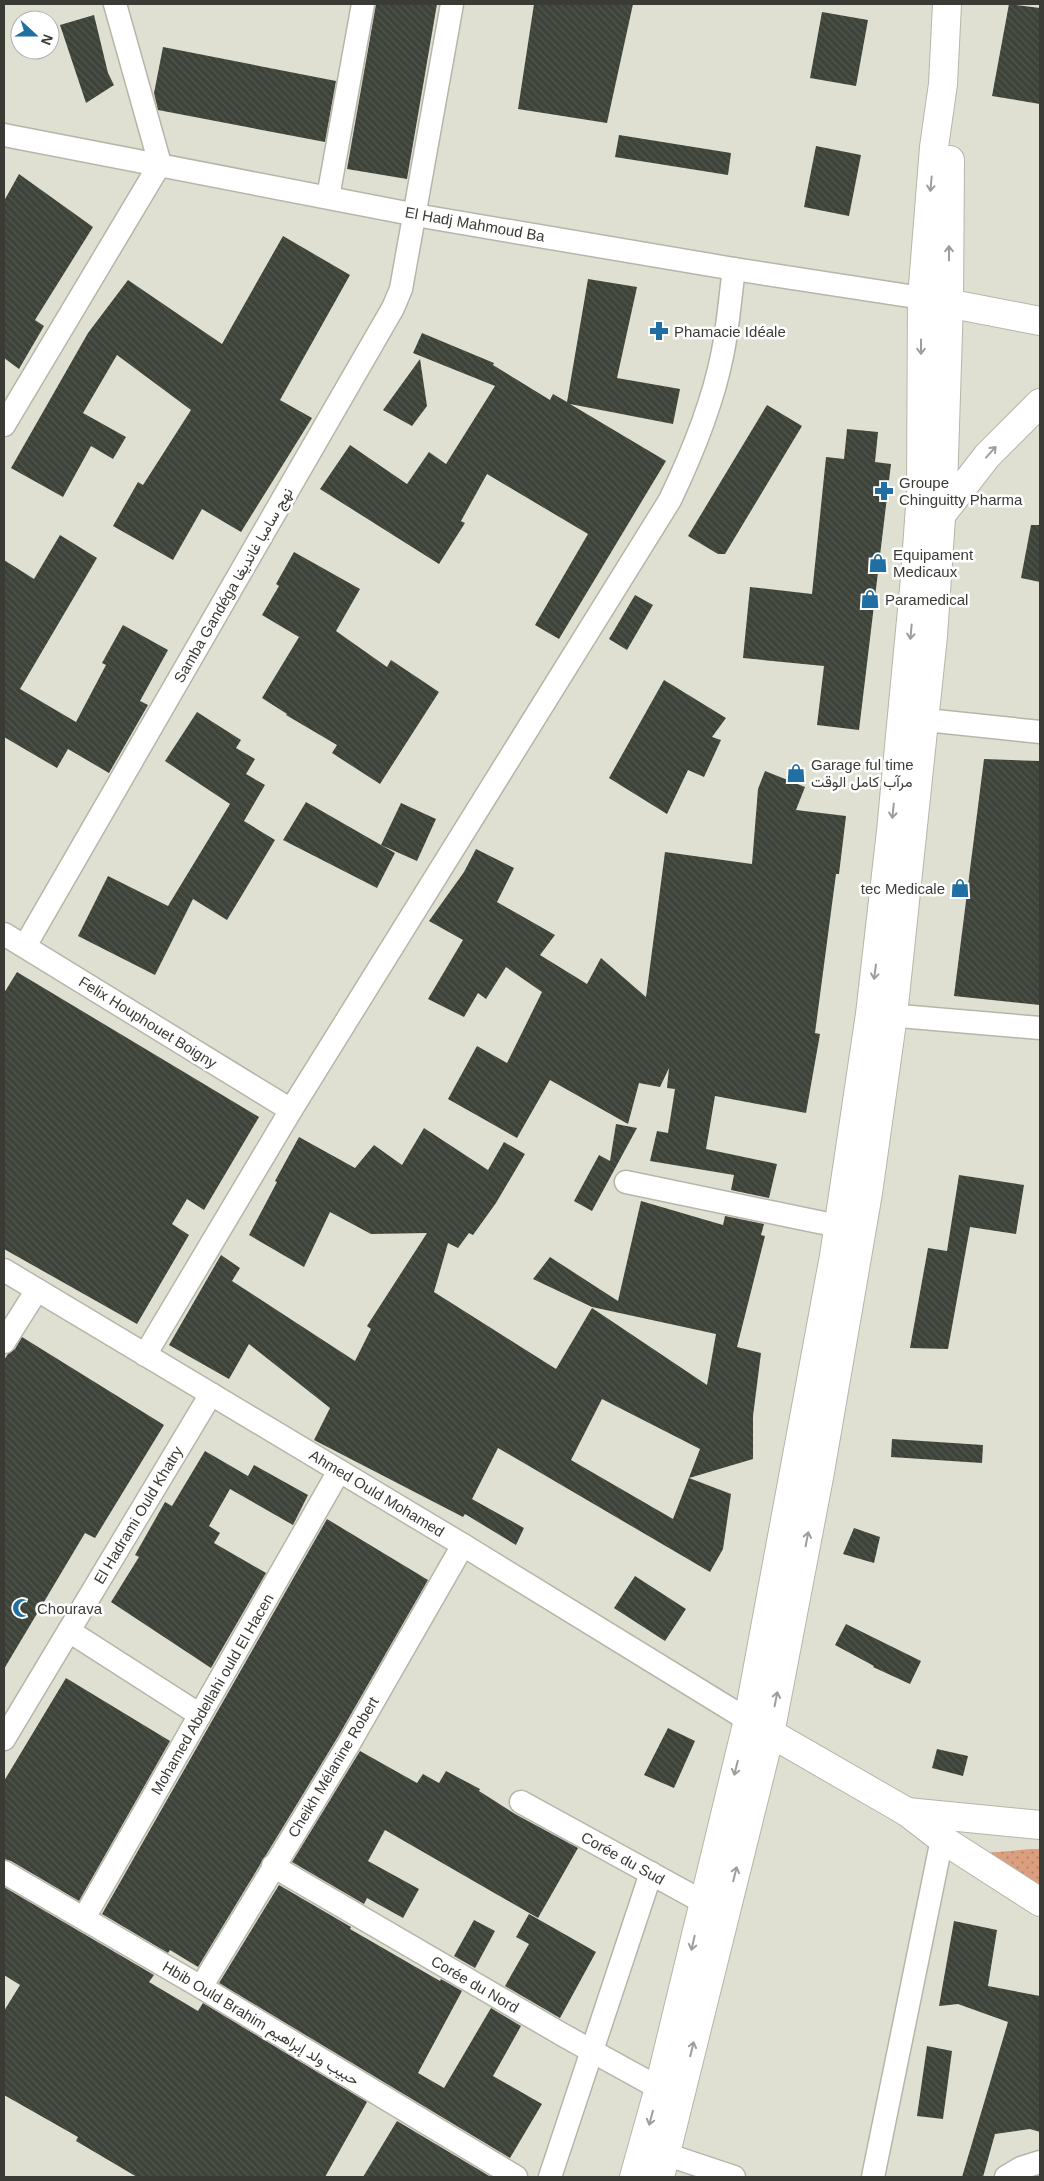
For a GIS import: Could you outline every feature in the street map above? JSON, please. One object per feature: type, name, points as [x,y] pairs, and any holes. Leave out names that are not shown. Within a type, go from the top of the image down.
[{"type":"main road","points":[[931,514],[922,298],[934,147],[943,84],[947,4]]},
{"type":"main road","points":[[634,2177],[657,2160],[670,2092],[759,1727],[823,1453],[868,1193],[882,1014],[914,720],[949,302],[950,148],[943,84]]},
{"type":"main road","name":"El Hadj Mahmoud Ba","points":[[922,298],[1040,321]]},
{"type":"main road","points":[[931,514],[1040,403]]},
{"type":"main road","points":[[759,1727],[838,1226],[882,1014]]},
{"type":"main road","points":[[759,1727],[907,1812],[942,1839],[1040,1902]]},
{"type":"main road","points":[[907,1812],[1040,1826]]},
{"type":"street","points":[[4,425],[160,164],[115,4]]},
{"type":"street","points":[[328,197],[363,4]]},
{"type":"street","name":"Samba Gandéga نهج سامبا غانديغا","points":[[25,946],[393,308],[401,289],[452,4]]},
{"type":"street","name":"El Hadj Mahmoud Ba","points":[[4,135],[413,214],[734,269],[922,298]]},
{"type":"street","points":[[145,1355],[291,1110],[670,500],[690,459],[712,394],[722,357],[734,269]]},
{"type":"street","points":[[914,720],[1040,732]]},
{"type":"street","name":"Felix Houphouet Boigny","points":[[4,934],[291,1110]]},
{"type":"street","points":[[882,1014],[1040,1028]]},
{"type":"street","points":[[626,1182],[838,1226]]},
{"type":"street","name":"Ahmed Ould Mohamed","points":[[4,1270],[463,1545],[759,1727]]},
{"type":"street","points":[[4,1342],[37,1290]]},
{"type":"street","name":"El Hadrami Ould Khatry","points":[[4,1739],[211,1394]]},
{"type":"street","name":"Mohamed Abdellahi ould El Hacen","points":[[84,1918],[339,1470]]},
{"type":"street","name":"Cheikh Mélanine Robert","points":[[200,1987],[350,1742],[463,1545]]},
{"type":"street","points":[[69,1631],[200,1715]]},
{"type":"street","name":"Corée du Sud","points":[[521,1802],[714,1906]]},
{"type":"street","points":[[872,2177],[942,1839]]},
{"type":"street","name":"Corée du Nord","points":[[273,1866],[593,2052],[670,2092]]},
{"type":"street","name":"Hbib Ould Brahim حبيب ولد إبراهيم","points":[[4,1872],[200,1987],[516,2177]]},
{"type":"street","points":[[550,2177],[651,1873]]},
{"type":"street","points":[[657,2160],[734,2177]]},
{"type":"street","points":[[1006,2177],[1021,2168],[1040,2162]]},
{"type":"shaded area","points":[[1040,1849],[1040,1895],[986,1853]]},
{"type":"building","points":[[376,4],[437,4],[407,179],[347,169]]},
{"type":"building","points":[[534,4],[633,4],[607,123],[518,109]]},
{"type":"building","points":[[1009,4],[1040,8],[1040,104],[992,96]]},
{"type":"building","points":[[822,12],[868,20],[856,86],[810,78]]},
{"type":"building","points":[[94,15],[108,73],[114,85],[86,103],[60,25]]},
{"type":"building","points":[[163,47],[336,81],[325,142],[158,110],[154,93]]},
{"type":"building","points":[[619,135],[731,153],[728,175],[615,157]]},
{"type":"building","points":[[816,146],[861,155],[849,216],[804,207]]},
{"type":"building","points":[[19,174],[93,227],[35,320],[44,326],[19,369],[4,358],[4,201]]},
{"type":"building","points":[[283,236],[350,275],[280,400],[312,418],[241,532],[202,509],[173,560],[113,526],[138,482],[143,485],[191,410],[117,355],[83,413],[126,437],[113,459],[91,446],[63,497],[11,468],[88,333],[128,280],[222,344]]},
{"type":"building","points":[[588,279],[637,287],[617,378],[680,389],[673,424],[570,404],[666,461],[559,639],[535,625],[588,534],[487,474],[461,521],[465,523],[439,564],[320,489],[350,445],[407,484],[429,452],[446,464],[495,386],[413,353],[422,333],[494,363],[493,365],[550,400],[553,394],[567,402]]},
{"type":"building","points":[[420,359],[427,406],[412,426],[383,410]]},
{"type":"building","points":[[767,405],[802,426],[725,554],[718,554],[688,536]]},
{"type":"building","points":[[847,429],[878,432],[875,462],[891,464],[859,730],[817,725],[824,666],[743,658],[750,587],[812,594],[826,457],[844,459]]},
{"type":"building","points":[[1031,525],[1040,525],[1040,582],[1021,578]]},
{"type":"building","points":[[60,535],[97,558],[20,689],[76,722],[106,665],[102,663],[123,625],[168,650],[140,701],[148,705],[109,773],[68,749],[57,768],[4,737],[4,560],[34,579]]},
{"type":"building","points":[[294,552],[360,589],[336,631],[387,667],[391,660],[439,692],[380,784],[332,753],[337,745],[286,715],[262,698],[299,637],[262,615],[279,586],[276,584]]},
{"type":"building","points":[[635,595],[653,605],[627,650],[609,639]]},
{"type":"building","points":[[664,680],[726,718],[712,737],[721,740],[704,777],[688,770],[667,814],[609,778]]},
{"type":"building","points":[[197,712],[241,740],[236,748],[255,759],[246,774],[265,785],[244,821],[275,840],[227,920],[193,899],[155,975],[78,936],[108,876],[168,906],[230,804],[165,761]]},
{"type":"building","points":[[984,759],[1040,761],[1040,1005],[954,996]]},
{"type":"building","points":[[765,771],[805,787],[796,810],[846,816],[839,874],[836,874],[815,1033],[820,1034],[806,1113],[715,1096],[706,1149],[777,1164],[769,1198],[731,1190],[734,1175],[650,1161],[657,1131],[668,1133],[675,1089],[667,1088],[669,1068],[660,1087],[639,1083],[628,1124],[550,1080],[517,1138],[448,1099],[477,1046],[507,1063],[542,992],[506,967],[486,999],[478,993],[464,1017],[428,999],[463,940],[429,921],[464,872],[476,849],[514,868],[497,902],[555,935],[540,955],[587,984],[601,958],[646,997],[665,852],[752,864],[758,789]]},
{"type":"building","points":[[306,802],[395,853],[377,888],[283,840]]},
{"type":"building","points":[[401,803],[436,819],[417,861],[381,845]]},
{"type":"building","points":[[17,972],[259,1117],[204,1210],[187,1199],[172,1224],[189,1235],[137,1324],[4,1249],[4,993]]},
{"type":"building","points":[[616,1124],[637,1128],[592,1211],[574,1201],[599,1155],[610,1161]]},
{"type":"building","points":[[424,1128],[488,1170],[504,1142],[525,1154],[496,1203],[473,1235],[469,1233],[458,1248],[448,1243],[434,1292],[556,1369],[592,1308],[707,1385],[716,1334],[592,1307],[533,1279],[550,1257],[618,1301],[641,1201],[723,1225],[725,1216],[764,1224],[761,1235],[765,1236],[737,1347],[761,1353],[753,1416],[753,1459],[689,1478],[731,1494],[723,1549],[710,1572],[498,1448],[472,1499],[524,1528],[516,1545],[465,1514],[463,1517],[314,1440],[330,1408],[249,1344],[229,1379],[169,1345],[221,1255],[240,1268],[232,1281],[355,1361],[371,1329],[367,1326],[427,1233],[371,1234],[330,1212],[304,1267],[249,1235],[299,1137],[355,1168],[374,1145],[402,1165]],"holes":[[[602,1399],[700,1449],[673,1519],[571,1460]]]},
{"type":"building","points":[[959,1175],[1024,1185],[1016,1234],[970,1227],[948,1349],[910,1348],[928,1248],[947,1251]]},
{"type":"building","points":[[22,1337],[164,1425],[95,1538],[85,1533],[4,1669],[4,1360],[15,1349]]},
{"type":"building","points":[[892,1439],[983,1445],[982,1463],[891,1457]]},
{"type":"building","points":[[205,1451],[248,1476],[254,1465],[308,1495],[293,1525],[230,1489],[209,1526],[220,1533],[214,1543],[266,1573],[211,1668],[111,1602],[139,1557],[135,1555],[165,1502],[172,1506]]},
{"type":"building","points":[[327,1519],[428,1580],[339,1735],[198,1967],[170,1950],[168,1953],[102,1914]]},
{"type":"building","points":[[854,1528],[880,1537],[874,1563],[843,1554]]},
{"type":"building","points":[[635,1576],[686,1609],[665,1641],[614,1608]]},
{"type":"building","points":[[846,1624],[921,1661],[910,1684],[873,1667],[835,1645]]},
{"type":"building","points":[[66,1678],[170,1741],[79,1901],[11,1861],[4,1859],[4,1781]]},
{"type":"building","points":[[668,1728],[695,1741],[674,1788],[644,1775]]},
{"type":"building","points":[[937,1749],[968,1756],[963,1776],[932,1768]]},
{"type":"building","points":[[360,1751],[417,1783],[423,1774],[439,1783],[446,1771],[480,1789],[479,1791],[515,1814],[578,1848],[538,1918],[385,1830],[368,1861],[419,1889],[403,1918],[367,1898],[364,1904],[292,1862]]},
{"type":"building","points":[[279,1885],[351,1927],[350,1929],[440,1981],[441,1979],[462,1991],[418,2073],[444,2088],[491,2008],[521,2026],[493,2076],[542,2104],[510,2158],[219,1983]]},
{"type":"building","points":[[4,1887],[154,1975],[149,1982],[198,2011],[203,2003],[367,2102],[325,2177],[137,2177],[76,2141],[78,2137],[4,2095],[4,2011],[20,1985],[4,1975]]},
{"type":"building","points":[[529,1914],[596,1952],[560,2018],[505,1986],[529,1944],[516,1937]]},
{"type":"building","points":[[474,1920],[495,1931],[475,1968],[454,1956]]},
{"type":"building","points":[[954,1921],[997,1930],[988,1986],[1040,1996],[1040,2132],[1030,2129],[995,2134],[983,2177],[962,2177],[1008,2022],[958,2004],[939,2006]]},
{"type":"building","points":[[927,2046],[952,2051],[943,2119],[917,2116]]},
{"type":"building","points":[[397,2121],[491,2177],[363,2177]]},
{"type":"place","name":"Phamacie Idéale","points":[[659,331]]},
{"type":"place","name":"Groupe Chinguitty Pharma","points":[[884,491]]},
{"type":"place","name":"Equipament Medicaux","points":[[878,563]]},
{"type":"place","name":"Paramedical","points":[[870,599]]},
{"type":"place","name":"Garage ful time مرآب كامل الوقت","points":[[796,773]]},
{"type":"place","name":"tec Medicale","points":[[960,888]]},
{"type":"place","name":"Chourava","points":[[22,1608]]}]
